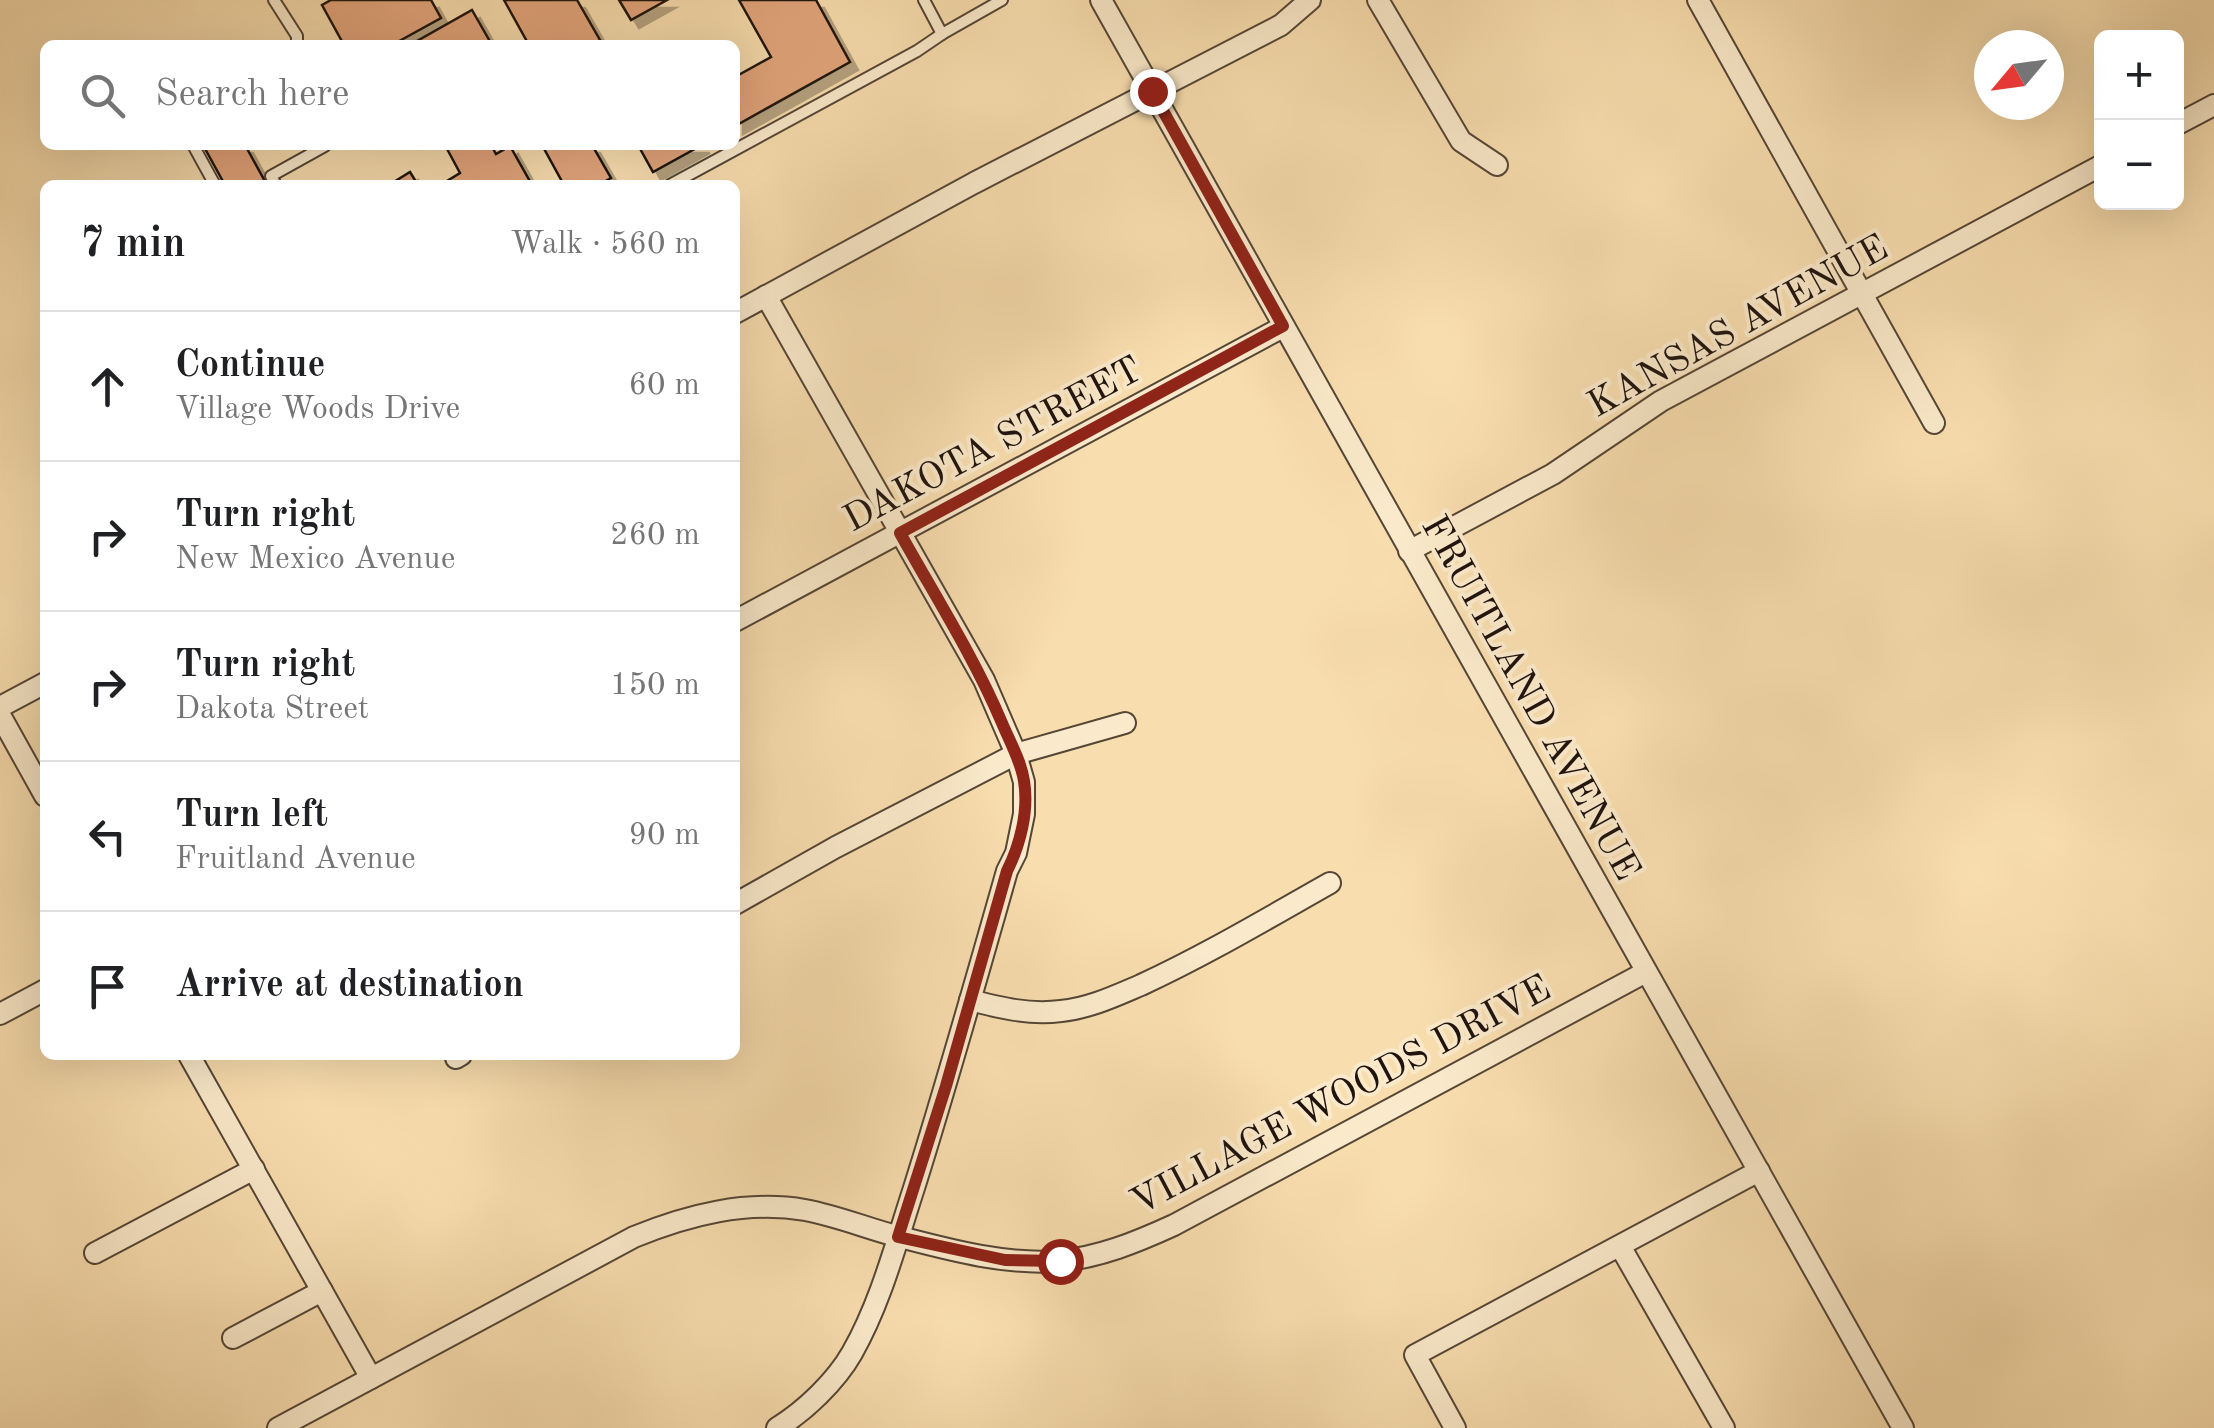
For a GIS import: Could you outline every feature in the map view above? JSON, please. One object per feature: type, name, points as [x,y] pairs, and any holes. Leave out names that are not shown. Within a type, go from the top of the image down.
[{"type":"street","name":"FRUITLAND AVENUE","points":[[1101,0],[1903,1428]]},
{"type":"street","points":[[740,310],[974,182],[1281,25],[1310,0]]},
{"type":"street","points":[[1378,0],[1461,141],[1497,165]]},
{"type":"street","points":[[1698,0],[1934,423]]},
{"type":"street","points":[[2184,121],[2214,104]]},
{"type":"street","name":"KANSAS AVENUE","points":[[1410,551],[1553,474],[1661,400],[2094,169]]},
{"type":"street","points":[[766,296],[984,680],[1024,782],[1024,814],[1016,853],[1007,871],[898,1237],[867,1324],[850,1357],[823,1390],[777,1428]]},
{"type":"street","name":"DAKOTA STREET","points":[[740,618],[1283,326]]},
{"type":"street","points":[[0,707],[40,686]]},
{"type":"street","points":[[0,715],[40,787]]},
{"type":"street","points":[[740,901],[1016,754],[1125,722]]},
{"type":"street","points":[[970,1000],[1014,1011],[1084,1008],[1178,968],[1330,883]]},
{"type":"street","name":"VILLAGE WOODS DRIVE","points":[[278,1428],[634,1236],[674,1220],[730,1208],[784,1208],[843,1218],[898,1237],[1005,1260],[1060,1261],[1118,1249],[1174,1226],[1646,972]]},
{"type":"street","points":[[0,1014],[40,993]]},
{"type":"street","points":[[193,1060],[371,1378]]},
{"type":"street","points":[[95,1253],[254,1169]]},
{"type":"street","points":[[1455,1428],[1416,1354],[1758,1171]]},
{"type":"street","points":[[1620,1246],[1724,1428]]},
{"type":"street","points":[[233,1338],[322,1291]]},
{"type":"lane","points":[[274,0],[297,40]]},
{"type":"lane","points":[[924,0],[942,34]]},
{"type":"lane","points":[[740,147],[916,52],[1002,0]]},
{"type":"lane","points":[[196,150],[212,180]]},
{"type":"lane","points":[[273,180],[271,176],[319,150]]},
{"type":"lane","points":[[679,180],[735,150]]},
{"type":"building","points":[[331,0],[431,0],[441,18],[401,40],[341,40],[322,5]]},
{"type":"building","points":[[504,0],[577,0],[600,40],[526,40]]},
{"type":"building","points":[[619,0],[667,0],[631,20]]},
{"type":"building","points":[[739,0],[816,0],[850,62],[740,123],[740,74],[771,57]]},
{"type":"building","points":[[472,10],[489,40],[419,40]]},
{"type":"building","points":[[206,150],[248,150],[264,180],[222,180]]},
{"type":"building","points":[[448,150],[494,150],[496,154],[512,150],[529,180],[449,180],[460,173]]},
{"type":"building","points":[[545,150],[595,150],[611,178],[607,180],[561,180]]},
{"type":"building","points":[[641,150],[693,150],[653,172]]},
{"type":"building","points":[[410,172],[415,180],[397,180]]},
{"type":"route","points":[[1060,1261],[1005,1260],[898,1237],[1007,871],[1016,853],[1024,814],[1024,782],[1016,754],[984,680],[900,533],[1283,326],[1152,91]]}]
